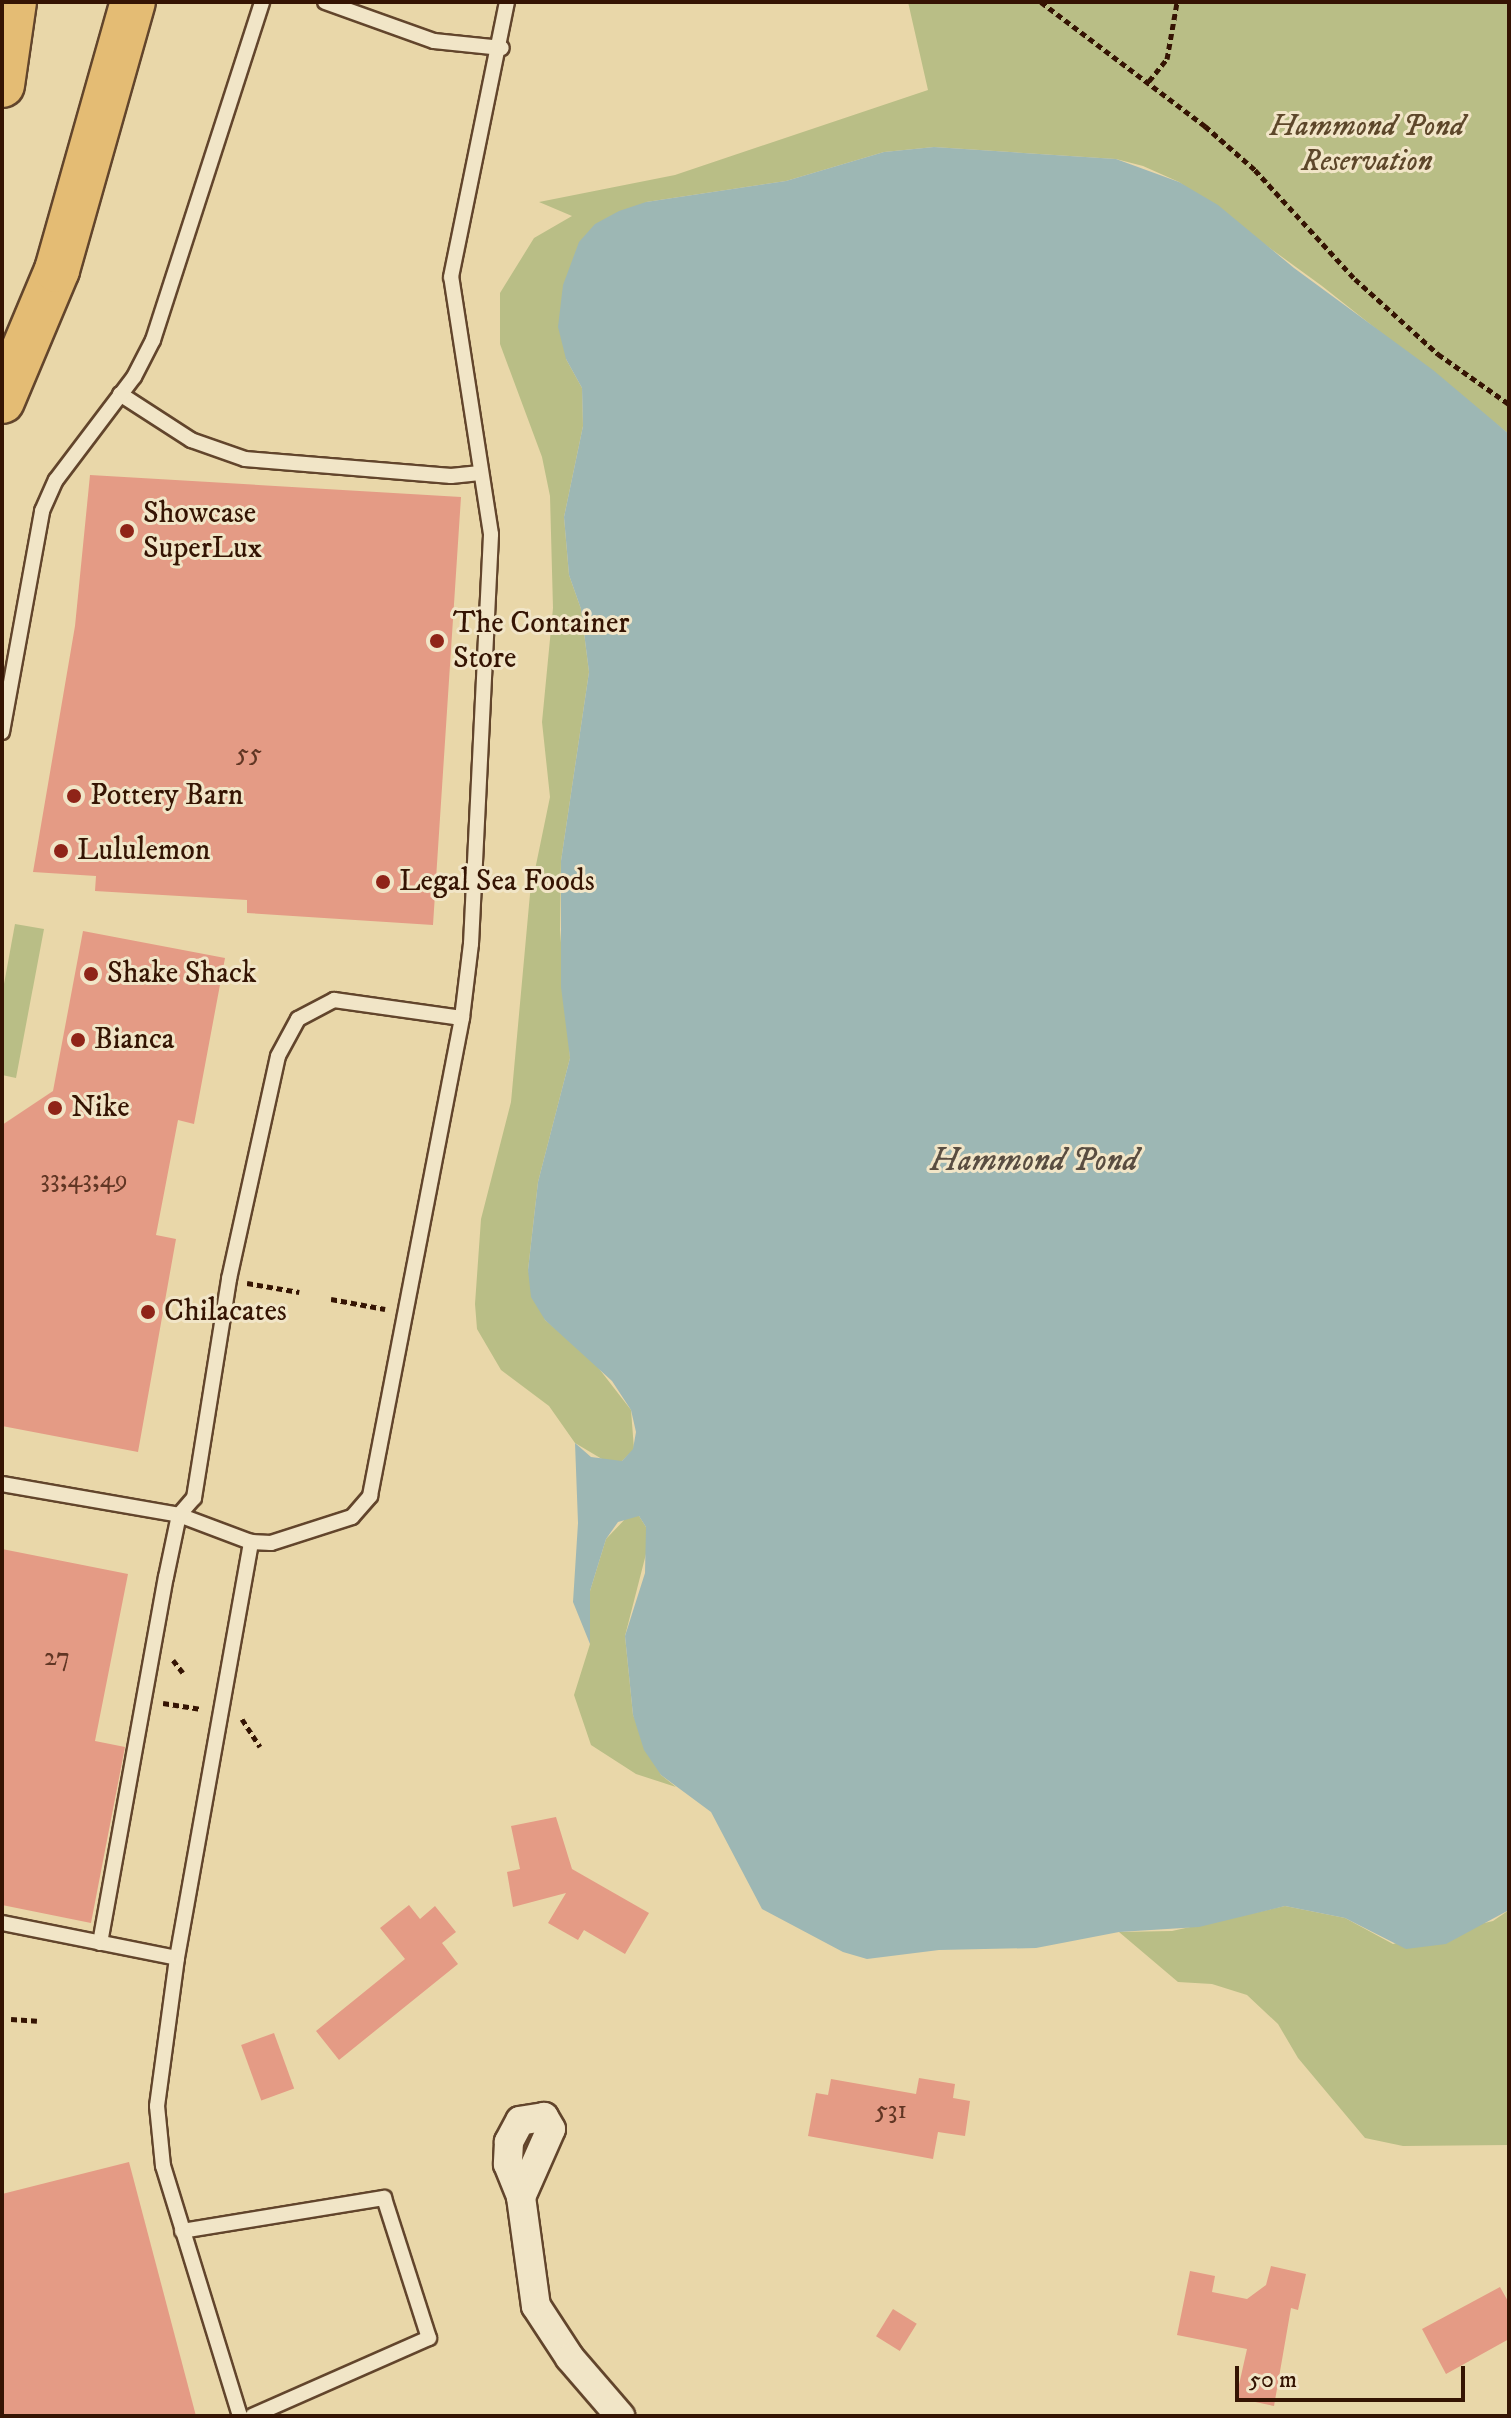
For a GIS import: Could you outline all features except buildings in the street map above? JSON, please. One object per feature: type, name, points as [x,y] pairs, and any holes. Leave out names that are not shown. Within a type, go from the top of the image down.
[{"type":"highway","points":[[2,85],[14,2]]},
{"type":"highway","points":[[2,401],[57,270],[133,2]]},
{"type":"street","points":[[521,2197],[536,2306],[570,2358],[620,2416]]},
{"type":"lane","points":[[2,732],[42,511],[56,480],[120,394],[153,340],[262,2]]},
{"type":"lane","points":[[325,2],[434,41],[502,48]]},
{"type":"lane","points":[[2,1484],[179,1515],[251,1542],[290,1540],[303,1532],[339,1523],[352,1517],[370,1496],[462,1018],[471,944],[490,621],[491,534],[451,277],[502,48],[507,2]]},
{"type":"lane","points":[[120,394],[191,440],[245,459],[451,476],[480,473]]},
{"type":"lane","points":[[100,1943],[179,1515],[194,1498],[229,1279],[272,1074],[286,1037],[314,1007],[334,1000],[462,1018]]},
{"type":"lane","points":[[240,2416],[182,2231],[157,2137],[160,2075],[177,1958],[251,1542]]},
{"type":"lane","points":[[7,1924],[177,1958]]},
{"type":"lane","points":[[182,2231],[384,2198],[429,2338],[252,2416]]},
{"type":"path","points":[[1041,2],[1093,46],[1149,81],[1255,170],[1355,279],[1438,354],[1509,404]]},
{"type":"path","points":[[1149,81],[1167,59],[1177,2]]},
{"type":"path","points":[[246,1283],[299,1292]]},
{"type":"path","points":[[331,1299],[388,1309]]},
{"type":"path","points":[[154,1702],[204,1710]]},
{"type":"path","points":[[237,1717],[247,1721],[260,1747]]},
{"type":"path","points":[[11,2019],[37,2021]]},
{"type":"green space","name":"Hammond Pond Reservation","points":[[908,2],[1509,2],[1509,434],[1322,286],[1179,182],[1143,166],[1116,159],[934,147],[884,152],[786,181],[646,202],[566,359],[582,388],[583,426],[564,517],[569,575],[581,609],[589,672],[561,861],[560,930],[570,1058],[538,1182],[528,1270],[545,1320],[590,1357],[631,1410],[634,1449],[622,1461],[607,1462],[575,1443],[549,1406],[501,1370],[477,1329],[475,1304],[481,1219],[511,1102],[530,894],[550,797],[542,722],[553,608],[550,496],[542,457],[500,344],[500,293],[534,238],[572,216],[539,202],[675,175],[928,90]]},
{"type":"green space","points":[[15,924],[44,929],[16,1078],[2,1075],[2,995]]},
{"type":"green space","points":[[629,1515],[639,1516],[646,1527],[647,1550],[625,1636],[633,1715],[661,1775],[676,1787],[636,1774],[591,1745],[574,1695],[590,1644],[590,1591],[606,1539]]},
{"type":"green space","points":[[1285,1906],[1345,1918],[1393,1944],[1493,1921],[1509,1910],[1509,2145],[1403,2146],[1365,2138],[1298,2058],[1278,2024],[1247,1995],[1212,1984],[1178,1982],[1119,1932],[1172,1931]]},
{"type":"water","name":"Hammond Pond","points":[[934,147],[1116,159],[1179,182],[1218,205],[1294,268],[1433,370],[1509,434],[1509,1910],[1446,1944],[1406,1949],[1345,1918],[1285,1906],[1199,1927],[1119,1932],[1036,1948],[939,1950],[867,1959],[843,1952],[762,1909],[711,1812],[661,1775],[644,1750],[633,1715],[625,1636],[645,1573],[646,1527],[639,1516],[618,1522],[606,1539],[590,1591],[590,1644],[573,1602],[578,1523],[575,1443],[591,1457],[622,1461],[633,1449],[636,1432],[631,1410],[612,1381],[545,1320],[531,1297],[528,1270],[538,1182],[570,1058],[561,987],[561,861],[589,672],[581,609],[569,575],[564,517],[583,426],[582,388],[566,359],[558,327],[563,285],[579,242],[595,224],[619,211],[646,202],[786,181],[884,152]]},
{"type":"place","name":"Showcase SuperLux","points":[[127,531]]},
{"type":"place","name":"The Container Store","points":[[437,641]]},
{"type":"place","name":"Pottery Barn","points":[[74,796]]},
{"type":"place","name":"Lululemon","points":[[61,851]]},
{"type":"place","name":"Legal Sea Foods","points":[[383,882]]},
{"type":"place","name":"Shake Shack","points":[[91,974]]},
{"type":"place","name":"Bianca","points":[[78,1040]]},
{"type":"place","name":"Nike","points":[[55,1108]]},
{"type":"place","name":"Chilacates","points":[[148,1312]]}]
